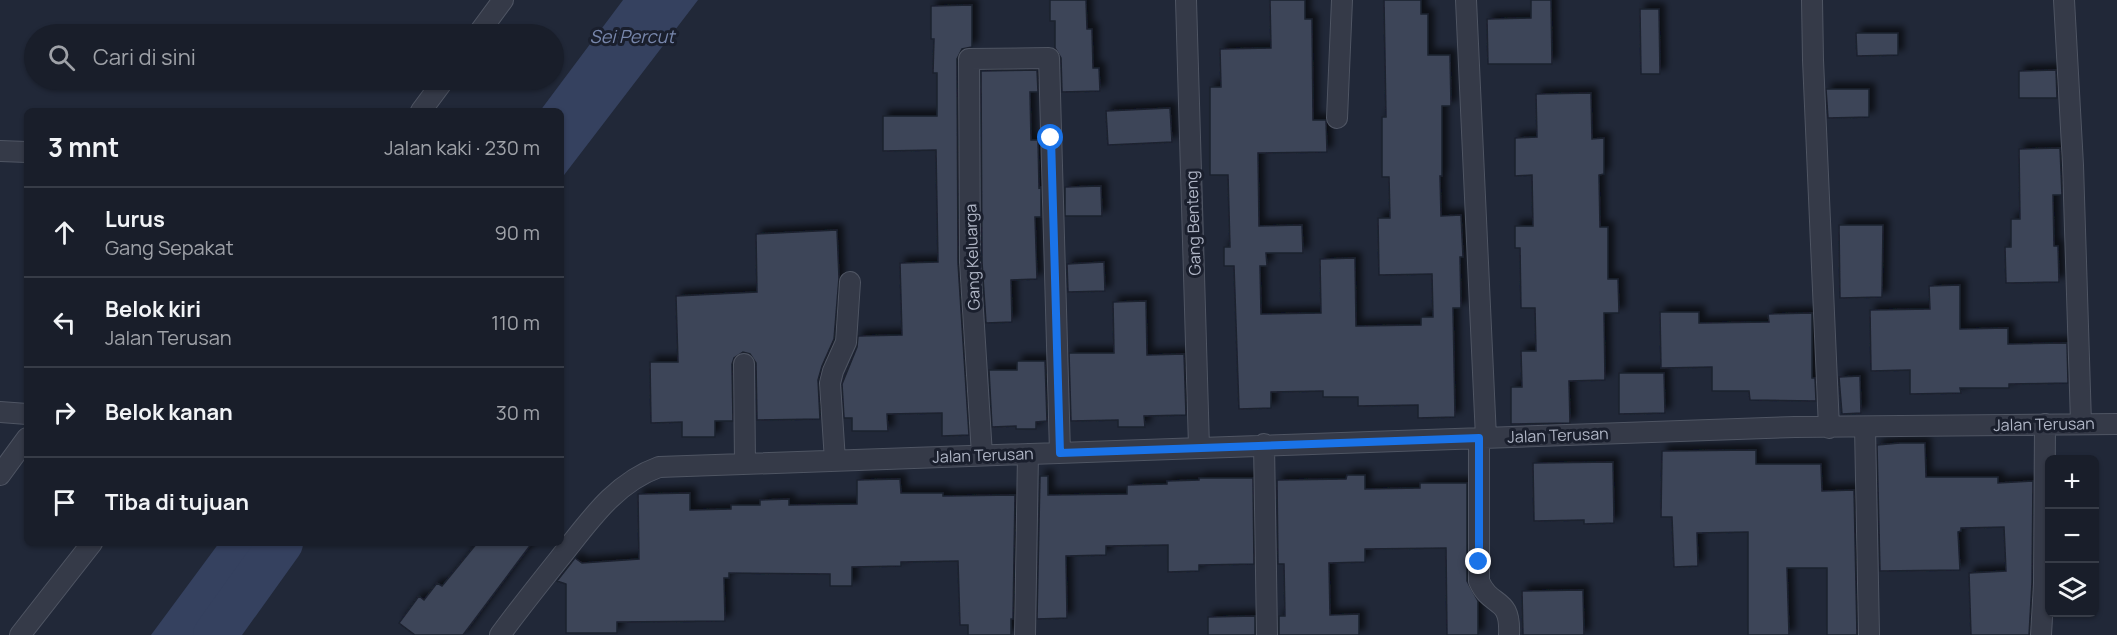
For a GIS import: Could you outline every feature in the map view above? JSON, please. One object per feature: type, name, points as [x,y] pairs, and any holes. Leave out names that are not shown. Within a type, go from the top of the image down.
[{"type":"street","points":[[486,24],[504,0]]},
{"type":"street","name":"Gang Benteng","points":[[1186,0],[1199,447]]},
{"type":"street","points":[[1337,118],[1342,0]]},
{"type":"street","points":[[1466,0],[1482,438],[1479,581],[1483,590],[1507,610],[1510,622],[1509,635]]},
{"type":"street","points":[[1812,0],[1829,428]]},
{"type":"street","points":[[2064,0],[2073,165],[2081,423]]},
{"type":"street","name":"Gang Keluarga","points":[[982,455],[970,262],[969,59],[1049,58],[1060,453]]},
{"type":"street","points":[[423,108],[437,90]]},
{"type":"street","points":[[0,151],[24,153]]},
{"type":"street","points":[[836,461],[830,383],[833,370],[846,342],[850,282]]},
{"type":"street","points":[[744,364],[745,464]]},
{"type":"street","points":[[0,412],[24,414]]},
{"type":"street","points":[[2041,635],[2044,583],[2045,424]]},
{"type":"street","name":"Jalan Terusan","points":[[500,635],[599,509],[621,487],[643,472],[659,466],[1264,444],[1865,427],[2117,424]]},
{"type":"street","points":[[1865,427],[1869,635]]},
{"type":"street","points":[[0,475],[24,442]]},
{"type":"street","points":[[1264,444],[1267,635]]},
{"type":"street","points":[[1025,635],[1028,454]]},
{"type":"street","points":[[21,635],[90,546]]},
{"type":"water","name":"Sei Percut","points":[[623,0],[698,0],[564,175],[564,108],[542,108],[556,90],[564,90],[564,79]]},
{"type":"water","points":[[217,546],[281,546],[214,635],[151,635]]},
{"type":"building","points":[[1050,0],[1086,0],[1087,29],[1092,29],[1093,68],[1099,68],[1100,91],[1062,92],[1061,58],[1055,48],[1055,21],[1050,21]]},
{"type":"building","points":[[1270,0],[1305,0],[1305,19],[1312,19],[1313,120],[1326,120],[1327,152],[1258,153],[1259,226],[1302,225],[1303,253],[1266,253],[1267,266],[1260,266],[1261,314],[1321,313],[1320,259],[1355,258],[1356,326],[1421,325],[1421,317],[1433,317],[1432,274],[1379,275],[1378,218],[1390,218],[1389,177],[1382,177],[1382,117],[1386,117],[1384,0],[1421,0],[1421,14],[1428,14],[1428,55],[1450,55],[1451,106],[1442,106],[1442,176],[1440,176],[1441,216],[1461,215],[1463,257],[1460,257],[1461,308],[1453,308],[1455,417],[1418,418],[1418,405],[1358,406],[1358,397],[1323,397],[1323,391],[1271,392],[1271,408],[1239,409],[1234,266],[1224,266],[1224,247],[1230,247],[1228,175],[1210,175],[1210,87],[1221,87],[1220,49],[1271,48]]},
{"type":"building","points":[[1531,0],[1551,0],[1552,64],[1488,64],[1487,19],[1531,18]]},
{"type":"building","points":[[972,5],[972,47],[962,49],[957,59],[958,263],[969,435],[942,436],[942,413],[887,414],[888,431],[852,431],[852,418],[844,418],[842,384],[857,347],[858,336],[902,335],[900,263],[938,262],[936,150],[883,151],[883,116],[937,116],[937,73],[933,73],[934,39],[931,39],[931,6]]},
{"type":"building","points":[[1640,9],[1659,9],[1660,74],[1641,74]]},
{"type":"building","points":[[1856,33],[1898,33],[1898,55],[1857,56]]},
{"type":"building","points":[[1037,70],[1038,92],[1030,92],[1031,140],[1038,140],[1039,188],[1041,187],[1041,217],[1035,217],[1037,279],[1011,280],[1012,322],[986,323],[982,262],[981,71]]},
{"type":"building","points":[[2056,70],[2057,98],[2019,98],[2019,71]]},
{"type":"building","points":[[1826,89],[1869,89],[1869,117],[1828,118]]},
{"type":"building","points":[[1591,93],[1592,139],[1604,138],[1604,174],[1599,175],[1600,227],[1608,227],[1608,279],[1618,279],[1619,313],[1604,313],[1605,380],[1569,381],[1570,423],[1511,424],[1511,387],[1522,387],[1521,351],[1536,351],[1535,308],[1521,308],[1520,248],[1515,248],[1515,226],[1533,226],[1532,175],[1515,176],[1515,138],[1537,137],[1536,94]]},
{"type":"building","points":[[1170,108],[1172,142],[1108,145],[1106,111]]},
{"type":"building","points":[[2060,148],[2062,195],[2053,195],[2054,246],[2058,246],[2059,282],[2006,283],[2005,247],[2011,247],[2011,219],[2020,219],[2019,149]]},
{"type":"building","points":[[1101,186],[1102,216],[1065,216],[1065,187]]},
{"type":"building","points":[[1839,225],[1883,225],[1882,297],[1840,298]]},
{"type":"building","points":[[837,230],[839,278],[834,339],[818,380],[820,419],[757,420],[756,363],[750,354],[743,352],[734,358],[732,364],[733,421],[715,421],[715,437],[682,437],[682,422],[651,423],[650,362],[678,362],[676,296],[757,292],[756,234]]},
{"type":"building","points":[[1104,262],[1105,291],[1068,292],[1067,264]]},
{"type":"building","points":[[1960,285],[1960,329],[2008,328],[2008,344],[2067,343],[2068,383],[2009,384],[2009,388],[1960,388],[1961,393],[1910,394],[1910,370],[1871,371],[1870,310],[1930,309],[1929,286]]},
{"type":"building","points":[[1146,301],[1147,355],[1184,354],[1186,415],[1144,416],[1145,427],[1118,427],[1118,420],[1071,421],[1069,353],[1114,353],[1113,302]]},
{"type":"building","points":[[1660,312],[1699,312],[1699,323],[1769,322],[1768,314],[1812,313],[1812,378],[1815,378],[1816,401],[1750,400],[1749,391],[1712,391],[1712,367],[1661,368]]},
{"type":"building","points":[[1017,361],[1045,361],[1047,421],[1036,422],[1036,429],[1016,429],[1016,426],[992,427],[989,370],[1017,370]]},
{"type":"building","points":[[1619,373],[1664,373],[1665,413],[1619,414]]},
{"type":"building","points":[[1860,376],[1861,413],[1842,414],[1839,377]]},
{"type":"building","points":[[1925,443],[1926,477],[1998,477],[1998,483],[2033,481],[2029,635],[1971,635],[1969,573],[2006,571],[2004,527],[1961,528],[1958,532],[1960,570],[1880,571],[1877,445]]},
{"type":"building","points":[[1756,450],[1756,464],[1821,464],[1822,491],[1854,490],[1857,635],[1827,635],[1827,568],[1787,568],[1789,635],[1748,635],[1748,532],[1697,533],[1698,566],[1674,567],[1672,517],[1661,517],[1662,451]]},
{"type":"building","points":[[1613,462],[1614,523],[1584,524],[1584,520],[1534,521],[1533,463]]},
{"type":"building","points":[[1347,475],[1365,475],[1365,489],[1420,488],[1420,483],[1467,483],[1467,581],[1478,601],[1478,635],[1447,635],[1446,548],[1365,549],[1365,562],[1329,563],[1330,615],[1359,614],[1359,635],[1279,635],[1279,616],[1285,616],[1284,564],[1278,564],[1277,480],[1346,479]]},
{"type":"building","points":[[1040,476],[1048,476],[1048,495],[1127,494],[1127,485],[1167,484],[1167,481],[1199,480],[1199,478],[1253,478],[1254,564],[1199,565],[1199,571],[1168,572],[1168,545],[1106,546],[1106,555],[1066,556],[1067,618],[1037,619]]},
{"type":"building","points":[[900,479],[901,493],[943,493],[943,496],[1015,495],[1011,635],[968,635],[968,625],[960,625],[958,561],[901,562],[901,566],[852,567],[852,586],[830,586],[830,574],[729,573],[729,578],[724,578],[725,621],[617,622],[617,633],[566,633],[566,584],[557,581],[575,558],[582,563],[639,559],[638,494],[690,493],[690,510],[731,509],[731,505],[760,505],[760,500],[789,499],[789,505],[857,504],[857,480]]},
{"type":"building","points":[[475,546],[530,546],[463,635],[415,635],[399,623],[419,596],[424,600],[437,583],[442,586]]},
{"type":"building","points":[[1583,590],[1584,635],[1523,635],[1522,591]]},
{"type":"building","points":[[1255,616],[1255,635],[1208,635],[1208,617]]},
{"type":"waterway","name":"Sei Percut","points":[[215,635],[279,546]]},
{"type":"route","points":[[1051,138],[1060,453],[1479,438],[1479,562]]}]
